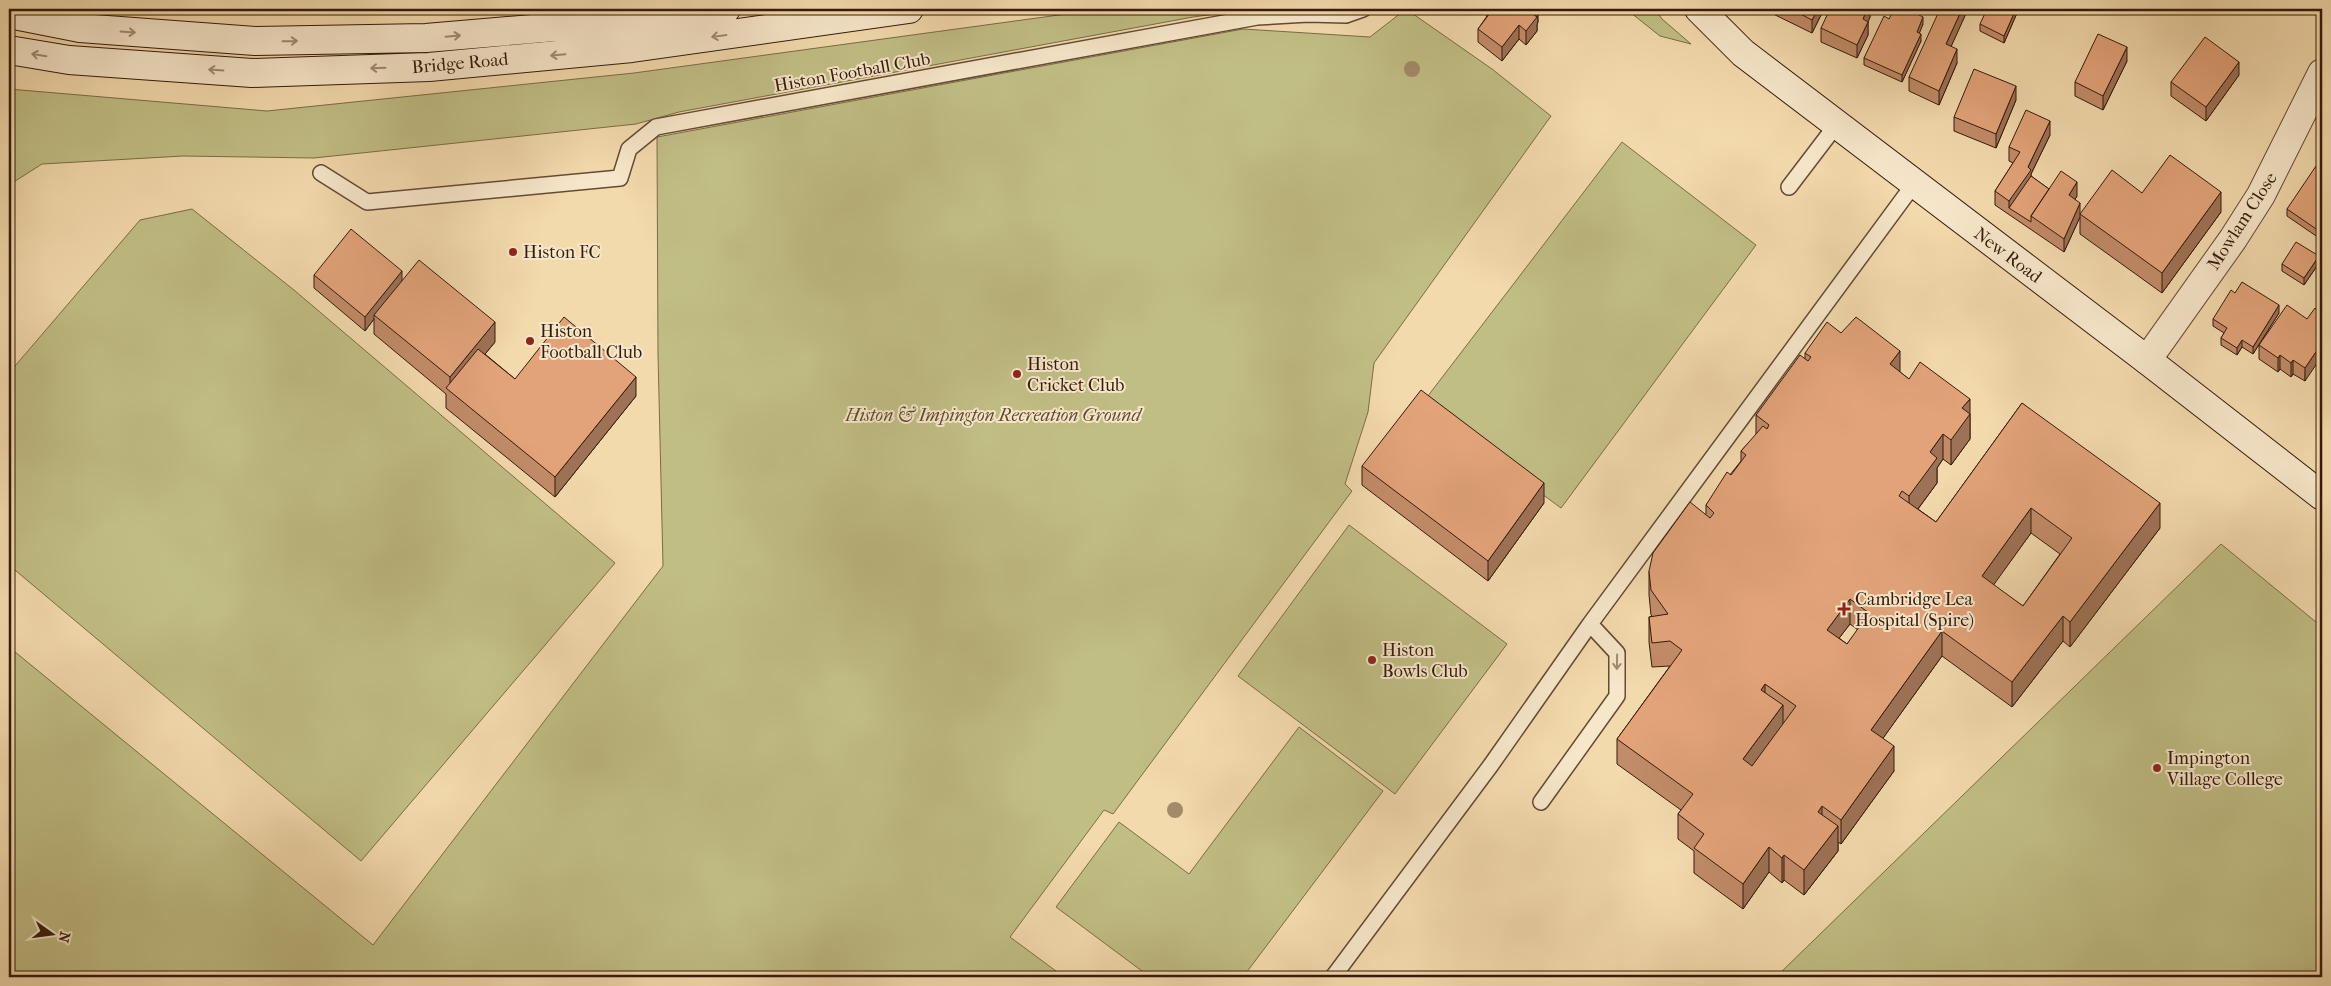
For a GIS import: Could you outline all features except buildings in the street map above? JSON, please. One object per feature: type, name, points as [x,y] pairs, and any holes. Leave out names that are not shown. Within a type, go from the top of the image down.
[{"type":"main road","name":"Bridge Road","points":[[9,14],[80,28],[255,41],[426,38],[626,21],[726,9]]},
{"type":"main road","name":"Bridge Road","points":[[9,50],[69,60],[252,73],[429,67],[632,48],[909,9]]},
{"type":"main road","name":"New Road","points":[[1699,9],[1744,53],[2322,496]]},
{"type":"main road","name":"Mowlam Close","points":[[2147,360],[2233,239],[2261,195],[2322,73]]},
{"type":"lane","name":"Histon Football Club","points":[[321,173],[367,202],[620,178],[629,149],[656,127],[1248,19],[1308,14],[1346,15],[1363,9]]},
{"type":"lane","points":[[1789,187],[1838,124]]},
{"type":"lane","points":[[1333,977],[1491,765],[1590,624],[1914,184]]},
{"type":"lane","points":[[1540,802],[1617,696],[1617,654],[1590,624]]},
{"type":"green space","points":[[1103,9],[1253,9],[1193,17],[679,112],[636,124],[314,158],[183,156],[42,164],[9,185],[9,89],[267,111],[634,73]]},
{"type":"green space","name":"Histon & Impington Recreation Ground","points":[[1406,9],[1492,69],[1551,116],[1374,363],[1368,412],[1345,484],[1352,491],[1113,814],[1104,810],[1010,937],[1064,977],[9,977],[9,647],[373,945],[663,566],[658,354],[657,137],[1243,29],[1370,37]]},
{"type":"green space","points":[[1626,9],[1655,9],[1662,19],[1691,44],[1660,36]]},
{"type":"green space","points":[[1622,142],[1756,245],[1561,508],[1421,405]]},
{"type":"green space","points":[[192,209],[294,290],[615,563],[361,861],[9,565],[9,373],[140,220]]},
{"type":"green space","name":"Histon Bowls Club","points":[[1349,525],[1507,644],[1395,794],[1238,676]]},
{"type":"green space","name":"Impington Village College","points":[[2221,544],[2322,627],[2322,977],[1776,977]]},
{"type":"green space","points":[[1299,727],[1383,791],[1243,977],[1150,977],[1056,907],[1119,822],[1189,874]]},
{"type":"place","name":"Histon FC","points":[[513,252]]},
{"type":"place","name":"Histon Football Club","points":[[530,341]]},
{"type":"place","name":"Histon Cricket Club","points":[[1017,374]]},
{"type":"place","name":"Cambridge Lea Hospital (Spire)","points":[[1844,609]]},
{"type":"place","name":"Histon Bowls Club","points":[[1372,660]]},
{"type":"place","name":"Impington Village College","points":[[2157,768]]}]
